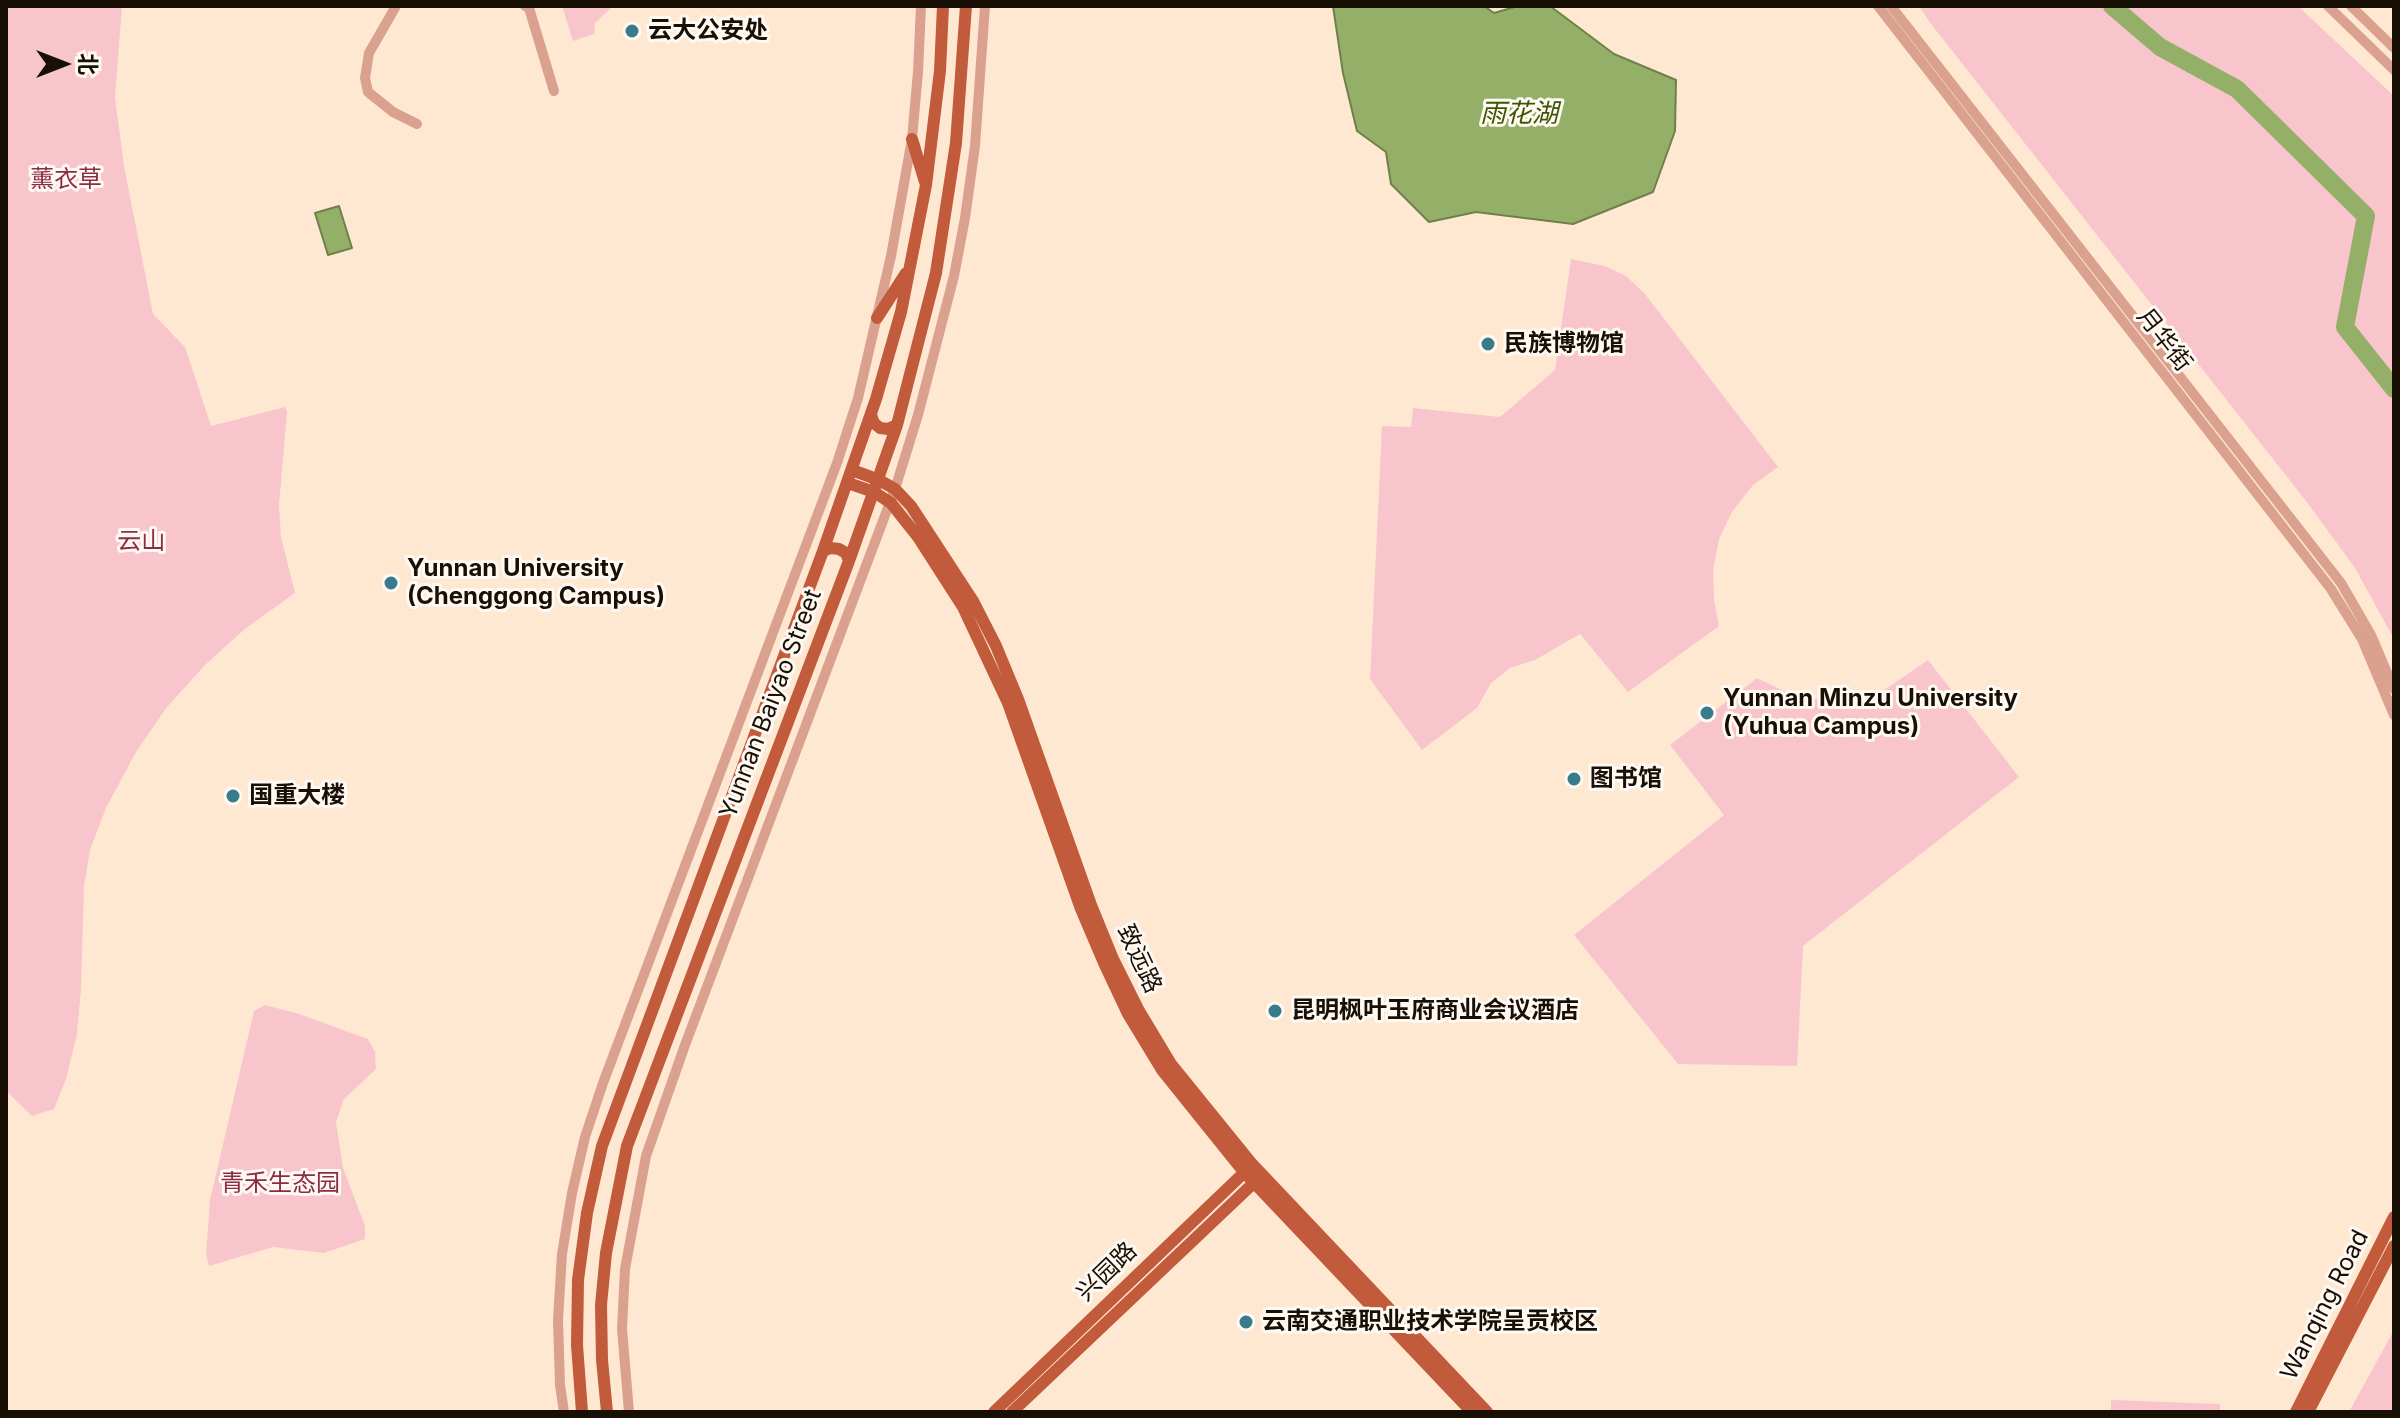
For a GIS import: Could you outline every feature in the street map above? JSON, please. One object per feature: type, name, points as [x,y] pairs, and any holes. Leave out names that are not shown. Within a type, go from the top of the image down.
[{"type":"main road","name":"Yunnan Baiyao Street","points":[[582,1412],[577,1345],[578,1280],[587,1213],[602,1146],[871,415],[901,312],[926,185],[940,71],[943,6]]},
{"type":"main road","name":"Yunnan Baiyao Street","points":[[607,1412],[601,1305],[606,1253],[627,1146],[849,561],[897,425],[936,273],[956,143],[966,6]]},
{"type":"main road","points":[[912,139],[926,185]]},
{"type":"main road","points":[[877,318],[912,263]]},
{"type":"main road","points":[[871,415],[880,428],[897,425]]},
{"type":"main road","name":"致远路","points":[[850,477],[895,489],[911,506],[943,554],[996,646],[1018,699],[1091,905],[1138,1009],[1171,1064],[1248,1168]]},
{"type":"main road","name":"致远路","points":[[876,486],[918,537],[963,607],[1008,703],[1081,909],[1128,1014],[1170,1080],[1472,1412]]},
{"type":"main road","points":[[823,551],[839,549],[846,553],[849,561]]},
{"type":"main road","name":"兴园路","points":[[994,1412],[1248,1168]]},
{"type":"main road","name":"致远路","points":[[1258,1179],[1487,1412]]},
{"type":"main road","name":"兴园路","points":[[1012,1412],[1258,1179]]},
{"type":"main road","name":"Wanqing Road","points":[[2296,1412],[2394,1217]]},
{"type":"main road","name":"Wanqing Road","points":[[2308,1412],[2394,1246]]},
{"type":"street","points":[[396,6],[369,53],[365,78],[368,92],[393,112],[417,124]]},
{"type":"street","points":[[525,6],[529,8],[554,91]]},
{"type":"street","points":[[564,1412],[558,1320],[562,1254],[585,1137],[837,463],[858,398],[891,256],[912,139],[921,6]]},
{"type":"street","points":[[629,1412],[622,1329],[625,1269],[646,1156],[685,1045],[891,503],[918,415],[957,261],[975,146],[985,6]]},
{"type":"street","name":"月华街","points":[[1878,6],[2331,589],[2362,639],[2394,715]]},
{"type":"street","name":"月华街","points":[[1891,6],[2341,583],[2371,635],[2394,689]]},
{"type":"street","points":[[2328,6],[2394,70]]},
{"type":"street","points":[[2351,6],[2394,48]]},
{"type":"green space","name":"云山","points":[[6,6],[122,6],[115,97],[124,166],[153,314],[185,347],[211,426],[285,407],[279,505],[281,537],[295,593],[246,628],[206,664],[167,707],[136,752],[106,808],[90,850],[84,886],[77,1034],[66,1079],[54,1109],[32,1116],[6,1091]]},
{"type":"green space","points":[[562,6],[613,6],[595,23],[594,34],[573,41]]},
{"type":"green space","points":[[1919,6],[2298,6],[2394,96],[2394,639],[2355,568],[2306,501]]},
{"type":"green space","points":[[1571,259],[1605,266],[1626,276],[1645,294],[1778,467],[1753,485],[1732,512],[1719,539],[1713,570],[1719,626],[1628,692],[1580,634],[1535,660],[1510,668],[1491,683],[1477,708],[1422,750],[1370,679],[1382,426],[1411,427],[1413,408],[1500,417],[1555,370]]},
{"type":"green space","points":[[1928,660],[2019,777],[1803,946],[1797,1066],[1678,1064],[1574,935],[1724,815],[1670,745],[1757,678],[1784,691],[1813,699],[1847,699],[1880,693]]},
{"type":"green space","name":"青禾生态园","points":[[265,1005],[368,1039],[375,1052],[376,1069],[344,1099],[336,1122],[343,1168],[365,1226],[365,1239],[324,1253],[273,1247],[209,1266],[206,1254],[210,1200],[254,1011]]},
{"type":"green space","points":[[2394,1330],[2394,1412],[2349,1412]]},
{"type":"green space","points":[[2111,1400],[2220,1404],[2220,1412],[2111,1412]]},
{"type":"water","name":"雨花湖","points":[[1333,6],[1484,6],[1494,13],[1518,6],[1550,6],[1614,54],[1676,80],[1675,131],[1653,192],[1573,224],[1476,212],[1429,222],[1391,184],[1386,152],[1357,131],[1343,73]]},
{"type":"water","points":[[339,206],[352,248],[328,255],[315,213]]},
{"type":"waterway","points":[[2112,6],[2160,47],[2237,89],[2366,216],[2345,327],[2394,389]]},
{"type":"place","name":"云大公安处","points":[[632,31]]},
{"type":"place","name":"民族博物馆","points":[[1488,344]]},
{"type":"place","name":"Yunnan University (Chenggong Campus)","points":[[391,583]]},
{"type":"place","name":"Yunnan Minzu University (Yuhua Campus)","points":[[1707,713]]},
{"type":"place","name":"图书馆","points":[[1574,779]]},
{"type":"place","name":"国重大楼","points":[[233,796]]},
{"type":"place","name":"昆明枫叶玉府商业会议酒店","points":[[1275,1011]]},
{"type":"place","name":"云南交通职业技术学院呈贡校区","points":[[1246,1322]]},
{"type":"park label","name":"薰衣草","points":[[66,180]]}]
